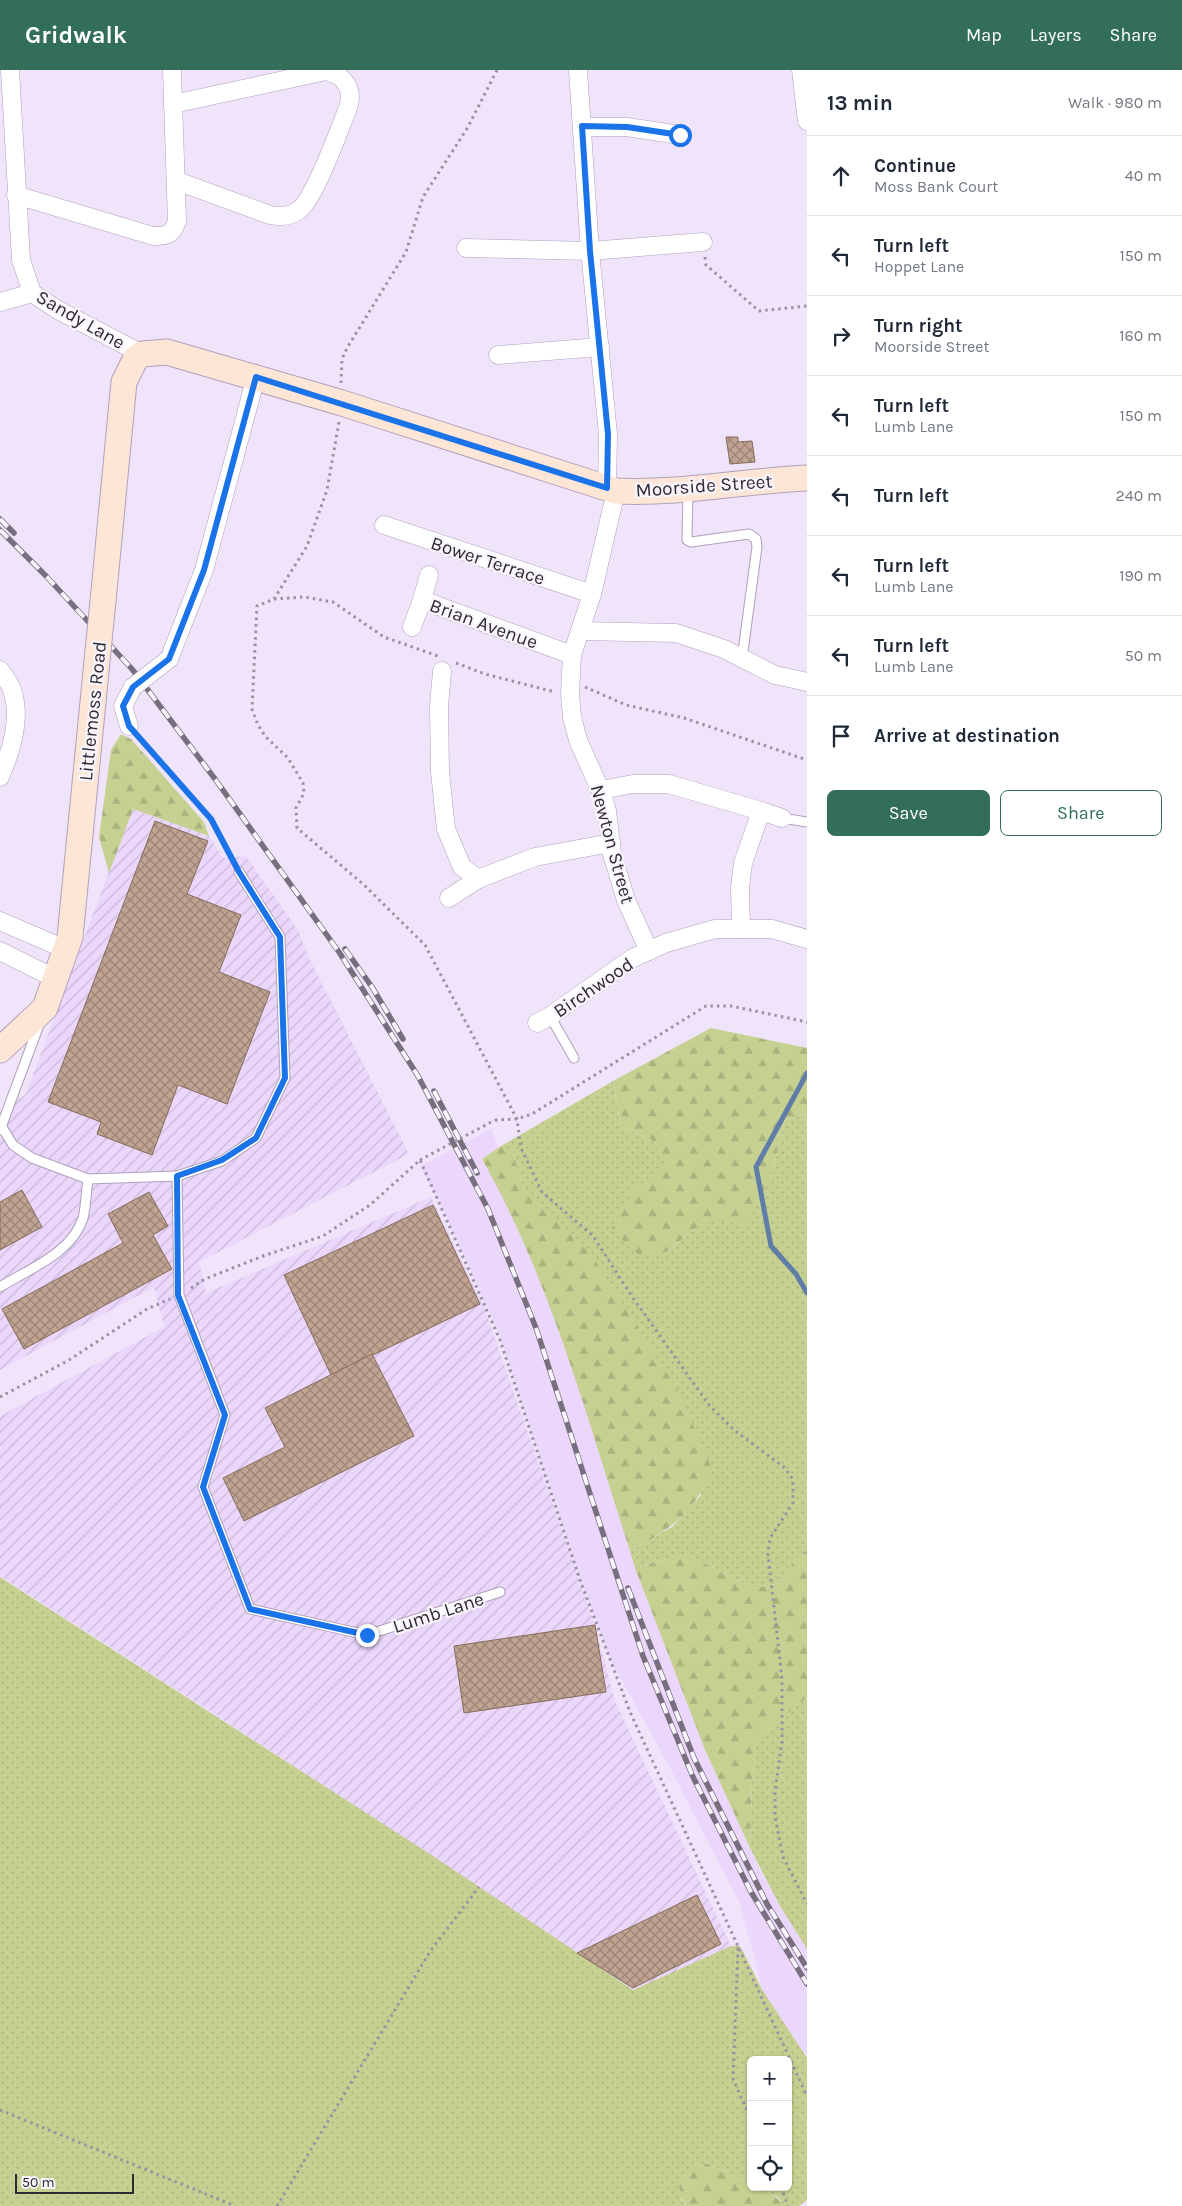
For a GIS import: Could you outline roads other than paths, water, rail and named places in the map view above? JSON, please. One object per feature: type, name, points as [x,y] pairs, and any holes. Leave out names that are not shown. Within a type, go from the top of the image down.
[{"type":"street","name":"Sandy Lane","points":[[10,70],[21,260],[32,293],[58,310],[142,354]]},
{"type":"street","points":[[16,195],[153,236],[168,236],[173,232],[177,221],[177,181],[172,104],[172,70]]},
{"type":"street","name":"Newton Street","points":[[578,70],[590,251],[608,434],[611,489],[592,594],[572,655],[570,687],[578,740],[601,790],[607,811],[612,854],[626,900],[649,950]]},
{"type":"street","points":[[801,70],[807,120]]},
{"type":"street","points":[[172,104],[326,71],[340,76],[349,87],[351,94],[348,108],[308,200],[295,213],[282,217],[270,215],[177,181]]},
{"type":"street","points":[[582,126],[627,127],[680,135]]},
{"type":"street","points":[[466,248],[590,251],[703,242]]},
{"type":"street","points":[[0,302],[32,293]]},
{"type":"street","points":[[498,354],[600,348]]},
{"type":"street","name":"Moorside Street","points":[[142,354],[166,352],[256,377],[611,489],[668,492],[807,478]]},
{"type":"street","name":"Littlemoss Road","points":[[45,1008],[70,937],[124,382],[136,358],[142,354]]},
{"type":"street","points":[[129,726],[123,706],[133,687],[169,659],[204,570],[256,377]]},
{"type":"street","name":"Bower Terrace","points":[[384,525],[592,594]]},
{"type":"street","points":[[422,600],[429,575]]},
{"type":"street","name":"Brian Avenue","points":[[412,627],[422,600],[572,655]]},
{"type":"street","points":[[581,631],[676,633],[724,649],[775,675],[807,682]]},
{"type":"street","points":[[443,663],[439,706],[440,762],[446,829],[462,867],[478,879]]},
{"type":"street","points":[[0,670],[12,690],[16,725],[5,750],[0,777]]},
{"type":"street","points":[[601,790],[633,784],[669,784],[782,818]]},
{"type":"street","points":[[740,929],[740,888],[743,863],[760,811]]},
{"type":"street","points":[[449,898],[478,879],[536,857],[611,842]]},
{"type":"street","points":[[0,920],[65,949]]},
{"type":"street","points":[[649,950],[715,929],[772,929],[807,939]]},
{"type":"street","name":"Birchwood","points":[[543,1020],[633,958],[649,950]]},
{"type":"street","points":[[0,951],[54,978]]},
{"type":"street","points":[[0,1050],[45,1008]]},
{"type":"lane","points":[[688,490],[687,540],[691,542],[748,534],[756,539],[758,547],[742,658]]},
{"type":"lane","points":[[782,818],[807,822]]},
{"type":"lane","points":[[45,1008],[1,1127],[13,1145],[32,1158],[88,1179],[177,1176],[222,1160],[256,1138],[285,1078],[280,937],[239,872]]},
{"type":"lane","points":[[543,1020],[574,1058]]},
{"type":"lane","name":"Lumb Lane","points":[[177,1176],[178,1295],[225,1415],[203,1487],[250,1609],[367,1635],[500,1592]]},
{"type":"lane","points":[[0,1287],[65,1247],[83,1218],[88,1179]]},
{"type":"waterway","points":[[807,1073],[756,1167],[771,1246],[796,1274],[807,1293]]},
{"type":"railway","points":[[0,519],[14,533]]},
{"type":"railway","points":[[0,530],[46,576],[132,669],[215,779],[339,952],[418,1076],[488,1209],[536,1328],[643,1656],[693,1777],[751,1892],[807,1984]]},
{"type":"railway","points":[[345,949],[372,987],[403,1039]]},
{"type":"railway","points":[[434,1091],[477,1173]]},
{"type":"railway","points":[[628,1588],[694,1758],[767,1904],[807,1968]]}]
